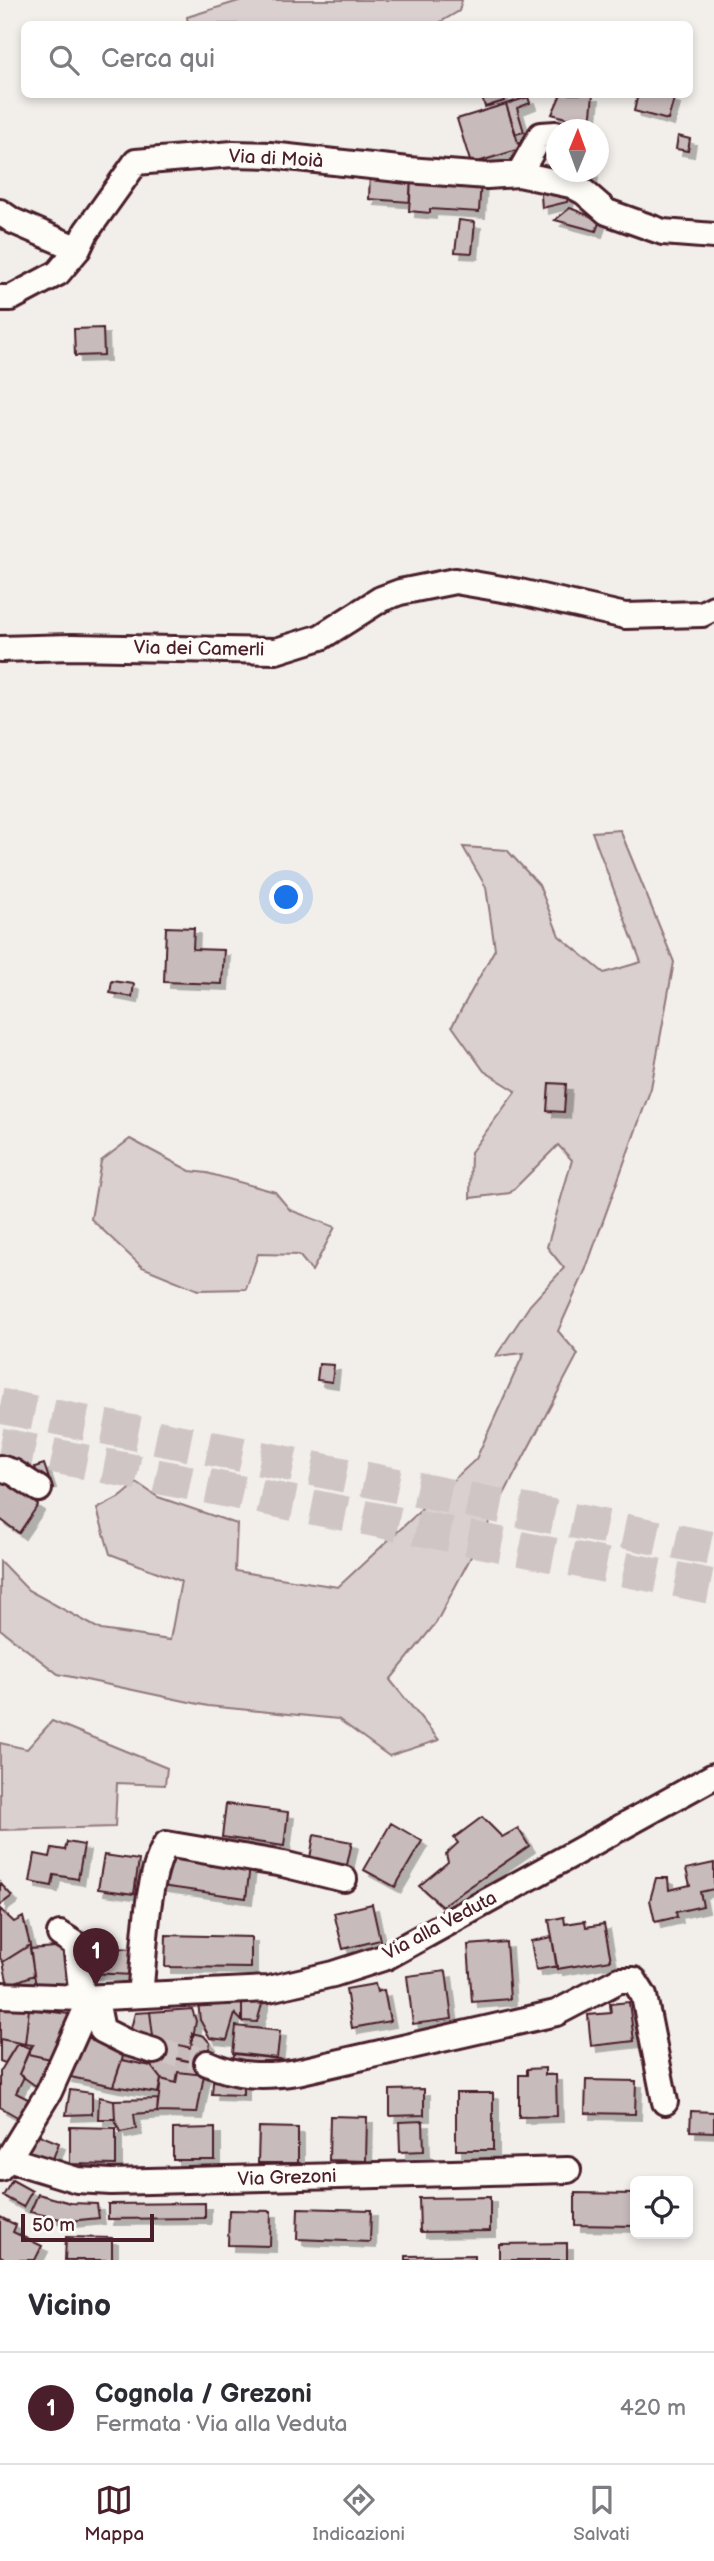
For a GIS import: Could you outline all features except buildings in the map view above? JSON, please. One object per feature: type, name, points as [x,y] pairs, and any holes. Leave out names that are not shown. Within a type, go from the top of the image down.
[{"type":"street","points":[[519,174],[541,135],[546,135]]},
{"type":"street","name":"Via di Moià","points":[[78,249],[86,232],[136,162],[233,154],[270,155],[487,176],[519,174],[571,185],[584,192],[607,212],[663,232],[714,236]]},
{"type":"street","points":[[0,212],[13,221],[78,249],[58,273],[11,298],[0,298]]},
{"type":"street","name":"Via dei Camerli","points":[[0,649],[72,647],[276,651],[321,636],[381,599],[400,592],[455,581],[520,592],[625,616],[702,614],[714,608]]},
{"type":"street","points":[[0,1468],[13,1472],[39,1489]]},
{"type":"street","name":"Via alla Veduta","points":[[0,1995],[86,1998],[269,1989],[333,1974],[386,1957],[714,1776]]},
{"type":"street","points":[[140,1995],[158,1858],[166,1844],[283,1864],[344,1879]]},
{"type":"street","points":[[60,1934],[76,1944],[86,1998],[97,2005],[102,2030],[128,2043],[153,2051]]},
{"type":"street","points":[[207,2063],[254,2076],[297,2072],[556,2013],[619,1980],[634,1980],[644,1996],[665,2102]]},
{"type":"street","name":"Via Grezoni","points":[[86,1998],[67,2056],[4,2164],[77,2180],[111,2182],[568,2170]]},
{"type":"shaded area","points":[[242,0],[462,0],[459,11],[442,21],[188,21],[187,17]]},
{"type":"shaded area","points":[[620,830],[674,962],[651,1088],[585,1271],[558,1331],[578,1354],[436,1623],[390,1680],[439,1740],[389,1756],[338,1719],[208,1706],[58,1674],[0,1629],[0,1561],[28,1590],[101,1630],[170,1640],[181,1581],[110,1554],[97,1509],[122,1496],[137,1483],[158,1497],[237,1524],[235,1571],[338,1587],[476,1459],[524,1353],[496,1356],[530,1305],[564,1268],[547,1247],[572,1160],[558,1145],[510,1193],[470,1198],[471,1152],[516,1091],[484,1071],[452,1026],[495,949],[486,887],[463,847],[507,850],[539,885],[559,936],[604,973],[641,962],[592,832]]},
{"type":"shaded area","points":[[130,1139],[190,1171],[207,1173],[275,1192],[290,1210],[335,1227],[312,1271],[299,1255],[258,1254],[246,1289],[198,1290],[142,1267],[91,1219],[101,1161]]},
{"type":"shaded area","points":[[52,1721],[167,1768],[165,1785],[117,1783],[115,1827],[0,1830],[0,1743],[27,1749]]},
{"type":"tunnel","points":[[0,1406],[714,1549]]},
{"type":"tunnel","points":[[0,1445],[714,1587]]},
{"type":"tunnel","points":[[154,2051],[193,2057],[207,2063]]},
{"type":"place","name":"Cognola / Grezoni","points":[[96,1986]]}]
